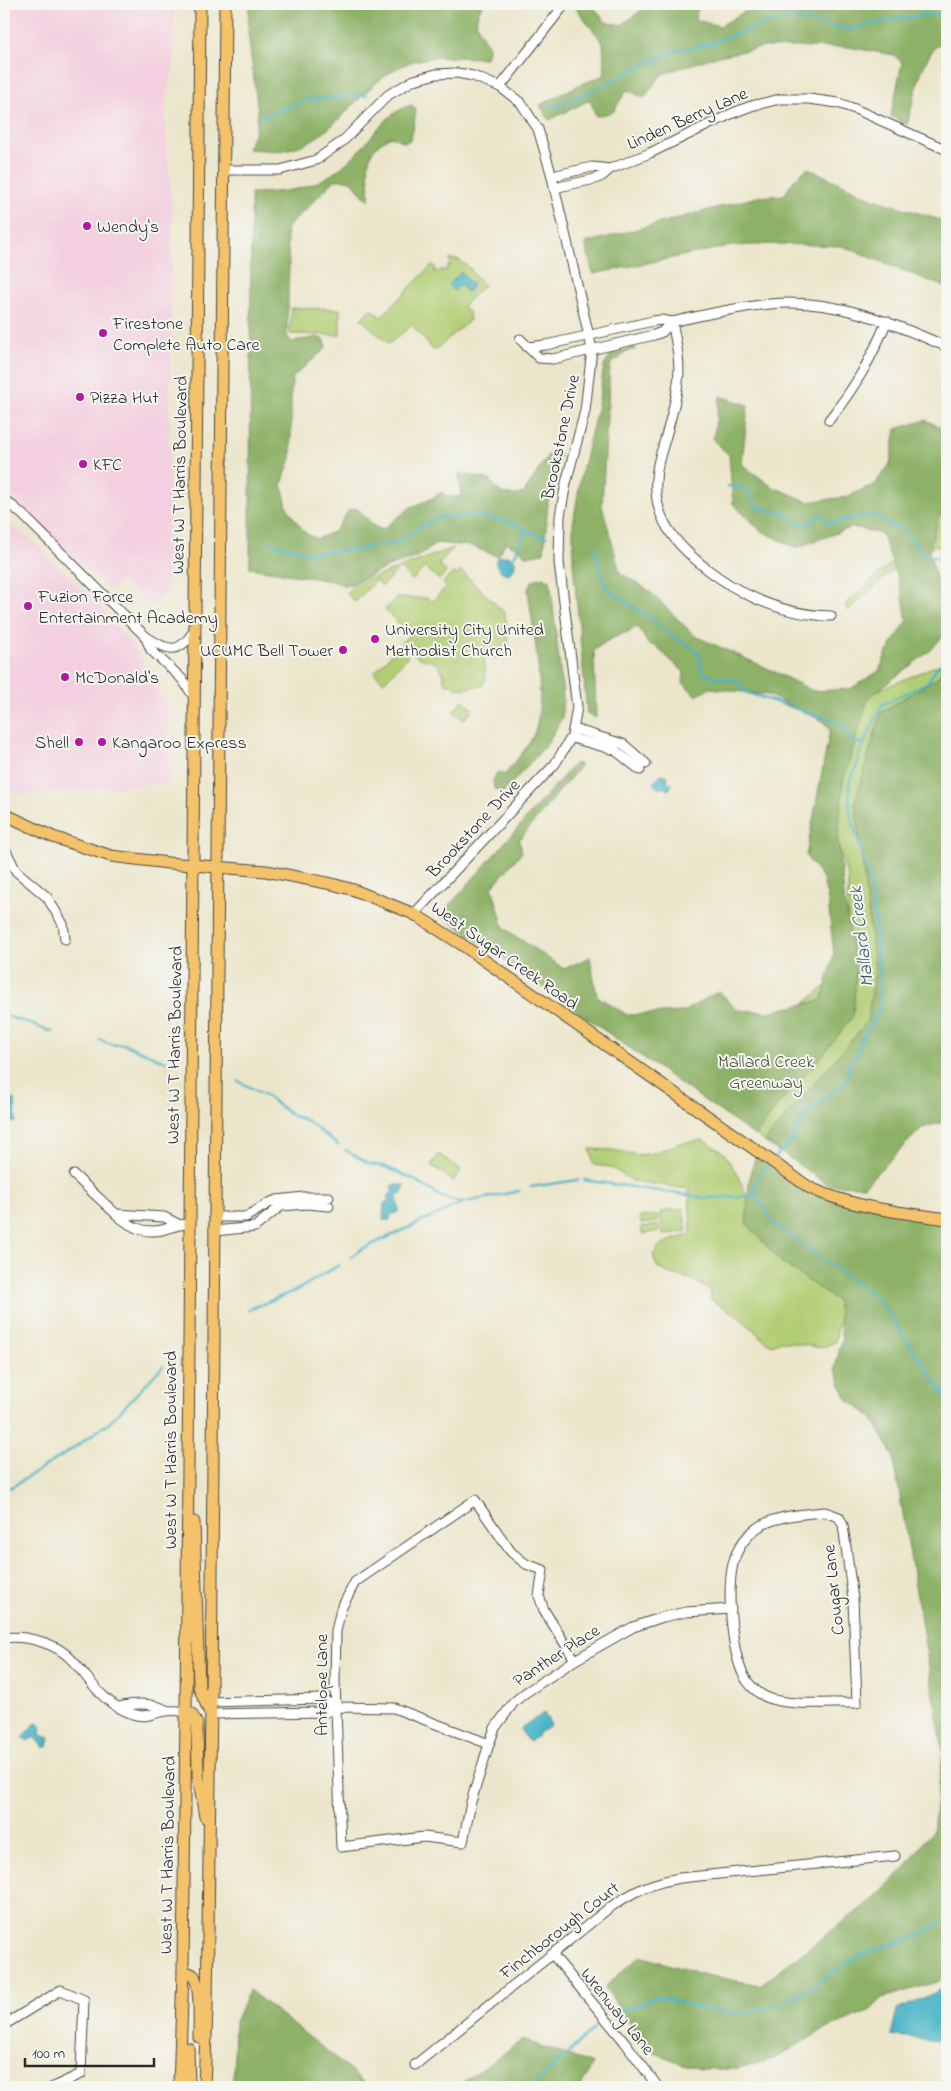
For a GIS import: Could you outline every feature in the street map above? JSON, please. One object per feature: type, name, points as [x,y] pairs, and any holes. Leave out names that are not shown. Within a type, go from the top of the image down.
[{"type":"main road","name":"West W T Harris Boulevard","points":[[179,2087],[183,1972],[188,1481],[184,1224],[193,865],[200,4]]},
{"type":"main road","points":[[204,2085],[209,1836],[225,4]]},
{"type":"main road","name":"West Sugar Creek Road","points":[[4,814],[54,837],[111,856],[266,871],[354,890],[414,914],[461,944],[794,1178],[831,1198],[854,1204],[947,1219]]},
{"type":"main road","points":[[188,1481],[195,1530],[199,1687],[210,1708]]},
{"type":"main road","points":[[186,1712],[196,1719],[197,1724],[198,1775],[209,1836]]},
{"type":"main road","points":[[183,1972],[188,1972],[194,1976],[197,1987],[200,2060],[204,2085]]},
{"type":"main road","points":[[182,2032],[188,2043],[189,2087]]},
{"type":"street","points":[[500,87],[565,4]]},
{"type":"street","name":"Brookstone Drive","points":[[224,170],[280,170],[316,160],[343,141],[388,95],[400,86],[421,77],[457,73],[472,76],[500,87],[521,103],[541,136],[552,176],[592,349],[588,399],[562,502],[558,538],[559,562],[577,700],[573,734],[555,764],[414,914]]},
{"type":"street","name":"Linden Berry Lane","points":[[554,188],[595,179],[610,169],[650,153],[733,113],[761,103],[790,99],[829,101],[855,109],[947,150]]},
{"type":"street","name":"Linden Berry Lane","points":[[552,176],[592,167],[610,169]]},
{"type":"street","points":[[527,347],[537,347],[653,321],[672,322],[736,308],[794,303],[847,309],[887,321],[947,347]]},
{"type":"street","points":[[828,420],[850,394],[865,370],[887,321]]},
{"type":"street","points":[[520,339],[534,354],[546,359],[654,335],[662,332],[672,322]]},
{"type":"street","points":[[672,322],[677,349],[678,380],[657,476],[658,501],[666,526],[678,544],[692,559],[736,590],[782,610],[800,614],[831,616]]},
{"type":"street","points":[[4,499],[23,515],[145,636],[165,648],[172,649],[186,644],[195,629]]},
{"type":"street","points":[[145,636],[151,650],[182,679],[194,697]]},
{"type":"street","points":[[573,734],[615,750],[643,767]]},
{"type":"street","points":[[4,847],[16,871],[47,897],[63,924],[65,939]]},
{"type":"street","points":[[74,1175],[131,1227],[161,1230],[184,1224]]},
{"type":"street","points":[[214,1217],[246,1217],[269,1203],[298,1197],[329,1202],[281,1206],[255,1227],[214,1231]]},
{"type":"street","points":[[116,1214],[164,1217],[184,1224]]},
{"type":"street","name":"Antelope Lane","points":[[463,1842],[424,1837],[341,1847],[336,1707],[336,1631],[341,1610],[355,1582],[475,1500],[511,1552],[526,1564],[543,1570],[539,1596],[544,1610],[575,1660]]},
{"type":"street","name":"Cougar Lane","points":[[825,1512],[839,1517],[843,1525],[853,1598],[857,1703],[793,1703],[766,1697],[759,1692],[745,1679],[740,1667],[733,1638],[731,1609],[731,1578],[734,1560],[739,1547],[757,1527],[771,1522],[814,1513],[825,1512]]},
{"type":"street","name":"Panther Place","points":[[463,1842],[471,1802],[489,1744],[495,1728],[514,1702],[575,1660],[617,1636],[649,1621],[686,1612],[731,1609]]},
{"type":"street","points":[[4,1638],[26,1638],[54,1647],[70,1658],[94,1689],[105,1699],[137,1715],[155,1715],[166,1710],[186,1712]]},
{"type":"street","points":[[210,1708],[322,1699],[336,1707]]},
{"type":"street","points":[[210,1708],[327,1712],[336,1707],[380,1706],[401,1709],[489,1744]]},
{"type":"street","name":"Finchborough Court","points":[[415,2065],[609,1908],[647,1885],[680,1878],[895,1856]]},
{"type":"street","name":"Wrenway Lane","points":[[553,1955],[658,2087]]},
{"type":"street","points":[[4,2025],[61,1990],[84,2000],[81,2074],[53,2087]]},
{"type":"shaded area","points":[[4,4],[174,4],[174,65],[166,96],[166,133],[172,207],[168,592],[149,608],[121,580],[109,590],[16,504],[18,501],[4,490]]},
{"type":"shaded area","points":[[4,518],[29,538],[100,605],[137,651],[168,710],[169,783],[20,795],[4,787]]},
{"type":"green space","points":[[249,4],[483,4],[477,16],[477,26],[489,46],[486,58],[435,58],[406,64],[389,73],[334,124],[303,144],[280,151],[247,149],[255,132],[258,112],[248,33]]},
{"type":"green space","points":[[579,4],[592,4],[605,22],[622,25],[649,4],[698,4],[696,20],[720,26],[746,11],[796,15],[835,10],[837,4],[947,4],[947,39],[938,45],[925,64],[907,125],[891,116],[902,63],[894,55],[848,47],[764,47],[714,57],[662,74],[644,98],[627,90],[613,112],[596,116],[590,100],[549,120],[540,105],[579,85],[605,75],[603,43],[576,8]]},
{"type":"green space","points":[[412,105],[416,109],[413,131],[409,141],[403,142],[391,136],[374,149],[368,171],[369,200],[353,183],[335,180],[286,229],[289,264],[287,335],[291,342],[317,337],[325,340],[326,348],[293,377],[291,391],[291,458],[282,484],[287,507],[305,533],[317,539],[335,531],[349,510],[357,508],[374,526],[382,530],[411,507],[431,499],[442,492],[448,497],[461,496],[459,473],[491,480],[497,489],[504,494],[524,493],[548,455],[560,452],[548,502],[544,553],[526,556],[521,550],[505,542],[497,556],[471,546],[436,543],[415,558],[385,568],[344,586],[338,582],[250,568],[251,193],[295,189],[308,186],[331,175],[355,155],[381,125],[395,113]]},
{"type":"green space","points":[[808,168],[871,198],[947,222],[947,288],[842,246],[776,244],[731,246],[593,274],[585,243],[757,197],[784,195],[795,179]]},
{"type":"green space","points":[[450,259],[459,260],[472,270],[472,273],[484,285],[463,306],[469,313],[470,320],[434,351],[412,325],[389,344],[361,319],[371,308],[381,317],[431,266],[435,266],[435,273],[447,270],[447,266],[450,266]]},
{"type":"green space","points":[[291,308],[340,309],[340,335],[290,334]]},
{"type":"green space","points":[[635,347],[636,349],[624,352],[610,366],[602,505],[620,573],[647,589],[695,636],[813,691],[850,689],[879,671],[887,652],[907,621],[902,592],[882,534],[853,527],[796,548],[760,530],[733,504],[729,455],[713,440],[720,396],[748,405],[742,464],[771,486],[809,502],[846,497],[875,484],[890,464],[896,429],[926,420],[947,431],[947,512],[939,515],[929,551],[939,590],[947,610],[947,631],[931,650],[868,698],[843,782],[838,839],[845,905],[856,972],[853,1016],[822,1056],[785,1096],[755,1136],[441,915],[575,763],[581,765],[519,840],[522,852],[492,887],[504,928],[564,969],[590,957],[597,996],[627,1015],[683,1012],[719,991],[737,1010],[769,1012],[822,1000],[834,955],[828,901],[823,879],[806,856],[830,730],[823,721],[768,695],[710,688],[696,696],[683,683],[684,672],[655,646],[648,644],[638,627],[609,640],[594,650],[596,718],[587,714],[573,562],[573,524],[581,475],[598,405],[604,366],[612,354]]},
{"type":"green space","points":[[947,476],[947,551],[936,545],[893,570],[848,611],[845,604],[923,535]]},
{"type":"green space","points":[[453,548],[439,564],[446,572],[439,580],[425,567],[412,581],[399,568]]},
{"type":"green space","points":[[399,568],[382,586],[376,580],[355,602],[348,595],[347,592],[354,585]]},
{"type":"green space","points":[[461,571],[505,613],[510,656],[484,659],[486,680],[482,686],[457,689],[451,683],[449,685],[444,681],[442,671],[435,663],[422,659],[401,643],[410,634],[385,610],[396,598],[428,598],[432,602],[446,587],[443,583],[453,572],[457,575]]},
{"type":"green space","points":[[543,577],[550,580],[563,696],[562,718],[548,743],[503,793],[494,789],[493,781],[497,772],[505,775],[525,750],[534,734],[538,720],[540,702],[538,663],[528,589],[533,580]]},
{"type":"green space","points":[[398,647],[408,656],[384,682],[374,673]]},
{"type":"green space","name":"Mallard Creek Greenway","points":[[947,661],[947,1000],[779,1152],[598,1026],[797,1010],[847,968],[848,878],[829,816],[844,705]]},
{"type":"green space","points":[[947,663],[947,1121],[922,1128],[864,1186],[828,1185],[765,1141],[867,1022],[875,972],[855,802],[881,712],[937,678]]},
{"type":"green space","points":[[463,700],[473,709],[464,720],[453,711]]},
{"type":"green space","points":[[703,1140],[724,1153],[737,1174],[750,1203],[850,1303],[838,1326],[835,1342],[821,1348],[781,1341],[772,1345],[729,1310],[711,1300],[711,1291],[693,1280],[668,1273],[657,1267],[653,1255],[661,1244],[691,1234],[689,1189],[633,1181],[610,1167],[594,1165],[590,1149],[613,1150],[639,1155],[653,1153],[681,1143]]},
{"type":"green space","points":[[757,1151],[831,1198],[947,1219],[947,1979],[883,1998],[871,2010],[823,2030],[774,2059],[734,2069],[701,2069],[682,2064],[646,2048],[605,1987],[640,1956],[705,1975],[760,1985],[871,1901],[904,1869],[933,1830],[943,1751],[893,1455],[871,1416],[846,1398],[835,1368],[842,1340],[837,1301],[781,1262],[746,1223],[749,1181]]},
{"type":"green space","points":[[439,1154],[461,1170],[453,1181],[431,1165]]},
{"type":"green space","points":[[683,1208],[687,1231],[663,1235],[660,1212]]},
{"type":"green space","points":[[658,1215],[658,1222],[641,1224],[640,1217]]},
{"type":"green space","points":[[659,1225],[659,1231],[642,1234],[641,1227]]},
{"type":"green space","points":[[249,1990],[332,2055],[369,2087],[233,2087],[235,2022]]},
{"type":"green space","points":[[523,2040],[593,2064],[581,2087],[456,2087]]},
{"type":"water","points":[[461,272],[467,278],[467,282],[469,280],[473,284],[469,291],[466,292],[461,284],[454,291],[448,285]]},
{"type":"water","points":[[499,556],[510,556],[515,561],[512,572],[508,574],[501,571],[496,562]]},
{"type":"water","points":[[661,774],[668,776],[667,781],[672,784],[669,790],[662,787],[659,789],[653,783]]},
{"type":"water","points":[[4,1099],[15,1099],[16,1122],[4,1123]]},
{"type":"water","points":[[392,1185],[404,1185],[403,1192],[397,1197],[399,1209],[390,1215],[390,1220],[383,1220],[384,1203],[388,1202],[388,1196],[392,1192]]},
{"type":"water","points":[[544,1713],[551,1725],[530,1741],[527,1740],[521,1730],[522,1727]]},
{"type":"water","points":[[37,1723],[41,1726],[40,1735],[50,1738],[48,1747],[43,1747],[34,1737],[28,1741],[23,1738],[33,1725]]},
{"type":"water","points":[[947,1987],[947,2042],[891,2035],[897,2010]]},
{"type":"waterway","points":[[552,107],[595,90],[651,60],[671,52],[701,46],[760,25],[789,20],[805,20],[823,24],[823,26],[849,29],[895,19],[947,13]]},
{"type":"waterway","points":[[259,118],[307,100],[367,95]]},
{"type":"waterway","points":[[728,486],[746,489],[758,508],[787,514],[794,521],[802,524],[810,522],[818,515],[822,515],[831,524],[835,521],[876,515],[890,526],[903,529],[924,554],[947,557]]},
{"type":"waterway","points":[[270,543],[312,553],[360,549],[400,542],[420,526],[440,517],[473,515],[513,523],[535,534],[546,537]]},
{"type":"waterway","points":[[513,559],[527,530]]},
{"type":"waterway","points":[[594,547],[606,588],[653,620],[665,632],[696,650],[699,655],[702,671],[712,677],[731,679],[738,682],[745,692],[840,723],[852,741],[864,744]]},
{"type":"waterway","name":"Mallard Creek","points":[[774,1158],[792,1141],[803,1117],[845,1082],[849,1064],[855,1057],[862,1038],[880,1007],[880,977],[873,904],[869,879],[850,812],[849,782],[857,766],[860,752],[882,705],[928,682],[937,667],[947,663]]},
{"type":"waterway","points":[[4,1015],[53,1032]]},
{"type":"waterway","points":[[100,1040],[114,1045],[124,1044],[167,1062]]},
{"type":"waterway","points":[[238,1081],[265,1095],[293,1116],[306,1120],[338,1145]]},
{"type":"waterway","points":[[345,1150],[370,1164],[386,1167],[413,1179],[440,1196],[461,1203]]},
{"type":"waterway","points":[[584,1180],[707,1198],[754,1196],[754,1187],[760,1175],[769,1164]]},
{"type":"waterway","points":[[531,1187],[578,1180]]},
{"type":"waterway","points":[[351,1257],[360,1250],[462,1203],[519,1191]]},
{"type":"waterway","name":"Mallard Creek","points":[[755,1193],[775,1225],[877,1298],[947,1398]]},
{"type":"waterway","points":[[248,1310],[297,1290],[339,1265]]},
{"type":"waterway","points":[[4,1489],[12,1487],[65,1454],[110,1422],[163,1366]]},
{"type":"waterway","points":[[617,2012],[656,1997],[725,2013],[747,2013],[768,2008],[788,2001],[861,1955],[922,1934],[947,1918]]},
{"type":"waterway","points":[[532,2087],[596,2027]]},
{"type":"place","name":"Wendy's","points":[[87,226]]},
{"type":"place","name":"Firestone Complete Auto Care","points":[[103,333]]},
{"type":"place","name":"Pizza Hut","points":[[80,397]]},
{"type":"place","name":"KFC","points":[[83,464]]},
{"type":"place","name":"Fuzion Force Entertainment Academy","points":[[28,606]]},
{"type":"place","name":"University City United Methodist Church","points":[[375,639]]},
{"type":"place","name":"UCUMC Bell Tower","points":[[343,650]]},
{"type":"place","name":"McDonald's","points":[[65,677]]},
{"type":"place","name":"Shell","points":[[79,742]]},
{"type":"place","name":"Kangaroo Express","points":[[102,742]]}]
